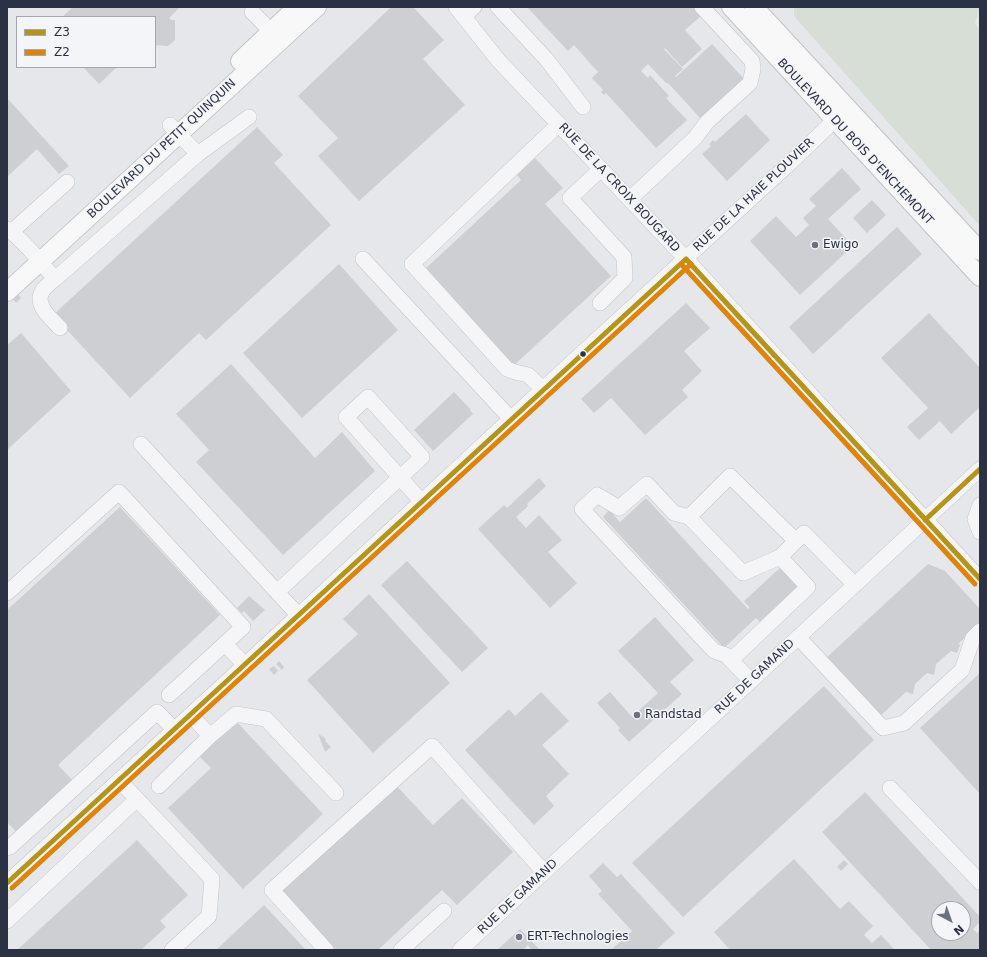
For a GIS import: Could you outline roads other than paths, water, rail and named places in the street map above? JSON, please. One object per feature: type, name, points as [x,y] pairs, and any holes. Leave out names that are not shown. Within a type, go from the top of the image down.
[{"type":"main road","name":"BOULEVARD DU PETIT QUINQUIN","points":[[276,36],[298,7]]},
{"type":"main road","name":"BOULEVARD DU PETIT QUINQUIN","points":[[7,292],[36,257],[276,36],[317,7]]},
{"type":"main road","name":"BOULEVARD DU BOIS D'ENCHEMONT","points":[[731,7],[980,251]]},
{"type":"main road","name":"BOULEVARD DU BOIS D'ENCHEMONT","points":[[754,7],[841,114],[980,278]]},
{"type":"main road","name":"BOULEVARD DU PETIT QUINQUIN","points":[[7,276],[36,257]]},
{"type":"street","points":[[498,7],[547,60],[583,107]]},
{"type":"street","points":[[630,199],[695,138],[707,122],[750,83],[753,69],[752,61],[702,7]]},
{"type":"street","name":"RUE DE LA CROIX BOUGARD","points":[[465,10],[488,49],[686,259],[924,520],[980,579]]},
{"type":"street","points":[[252,12],[276,36]]},
{"type":"street","name":"RUE DE LA HAIE PLOUVIER","points":[[7,884],[686,259],[841,114]]},
{"type":"street","points":[[60,328],[41,307],[40,298],[43,290],[198,154],[249,117]]},
{"type":"street","points":[[543,389],[528,375],[507,369],[412,264],[558,124]]},
{"type":"street","points":[[174,130],[198,154]]},
{"type":"street","points":[[600,303],[625,278],[624,257],[570,198],[601,169]]},
{"type":"street","points":[[55,279],[36,257],[9,230],[67,182]]},
{"type":"street","points":[[363,259],[511,419]]},
{"type":"street","points":[[277,592],[400,477],[422,457],[368,397],[346,417],[400,477],[422,502]]},
{"type":"street","points":[[141,444],[299,616]]},
{"type":"street","name":"RUE DE GAMAND","points":[[460,950],[980,469]]},
{"type":"street","points":[[690,517],[730,476],[796,541]]},
{"type":"street","points":[[751,681],[726,655],[714,651],[582,509],[597,495],[619,508],[647,484],[674,513],[690,517],[743,573],[780,556],[804,533],[854,585]]},
{"type":"street","points":[[7,593],[119,492],[243,627],[169,696]]},
{"type":"street","points":[[980,505],[975,519],[980,532]]},
{"type":"street","points":[[731,660],[808,587],[780,556]]},
{"type":"street","points":[[798,637],[883,728],[904,723],[962,670],[973,638],[980,631]]},
{"type":"street","points":[[225,644],[246,665]]},
{"type":"street","points":[[27,865],[9,847],[158,712],[175,730]]},
{"type":"street","points":[[159,786],[210,736],[236,714],[266,719],[336,793]]},
{"type":"street","points":[[191,715],[210,736]]},
{"type":"street","points":[[326,950],[272,890],[432,746],[544,872]]},
{"type":"street","points":[[120,780],[212,879],[209,916],[172,950]]},
{"type":"street","points":[[890,788],[980,882]]},
{"type":"street","points":[[7,921],[137,799]]},
{"type":"street","points":[[76,820],[94,840]]},
{"type":"street","points":[[401,950],[444,911]]},
{"type":"place","name":"Ewigo","points":[[815,245]]},
{"type":"place","name":"Randstad","points":[[637,715]]},
{"type":"place","name":"ERT-Technologies","points":[[519,937]]}]
